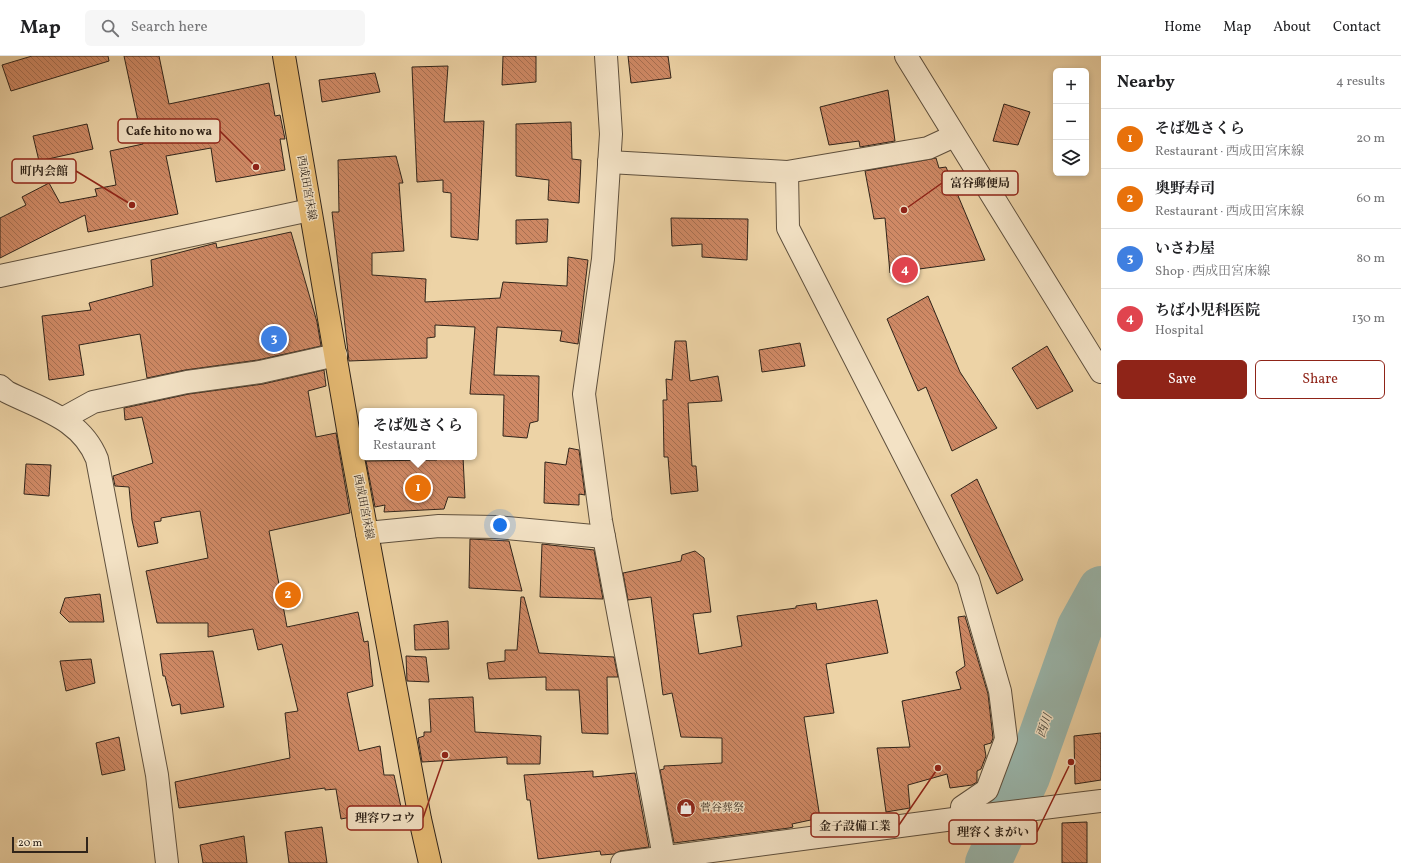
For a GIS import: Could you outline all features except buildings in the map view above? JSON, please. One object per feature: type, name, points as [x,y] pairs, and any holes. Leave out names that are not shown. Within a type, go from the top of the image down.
[{"type":"main road","name":"西成田宮床線","points":[[284,56],[367,533],[420,818],[430,863]]},
{"type":"street","points":[[606,56],[611,134],[603,259],[584,394],[604,537],[664,857]]},
{"type":"street","points":[[906,56],[1101,372]]},
{"type":"street","points":[[609,162],[787,172],[928,148],[954,136]]},
{"type":"street","points":[[787,172],[788,228],[968,580],[1000,690],[1006,739],[987,790],[962,807],[961,818]]},
{"type":"street","points":[[0,276],[310,210]]},
{"type":"street","points":[[64,418],[93,402],[186,382],[260,372],[336,355]]},
{"type":"street","points":[[0,386],[8,392],[64,418],[84,436],[97,459],[157,775],[167,863]]},
{"type":"street","points":[[367,533],[439,526],[496,527],[604,537]]},
{"type":"street","points":[[622,863],[1101,801]]},
{"type":"waterway","name":"西川","points":[[988,863],[1027,777],[1080,627],[1101,589]]},
{"type":"place","name":"Cafe hito no wa","points":[[256,167]]},
{"type":"place","name":"町内会館","points":[[132,205]]},
{"type":"place","name":"富谷郵便局","points":[[904,210]]},
{"type":"place","name":"ちば小児科医院","points":[[905,270]]},
{"type":"place","name":"いさわ屋","points":[[274,339]]},
{"type":"place","name":"そば処さくら","points":[[418,488]]},
{"type":"place","name":"奥野寿司","points":[[288,595]]},
{"type":"place","name":"理容ワコウ","points":[[445,755]]},
{"type":"place","name":"理容くまがい","points":[[1071,762]]},
{"type":"place","name":"金子設備工業","points":[[938,768]]},
{"type":"place","name":"菅谷葬祭","points":[[686,808]]}]
